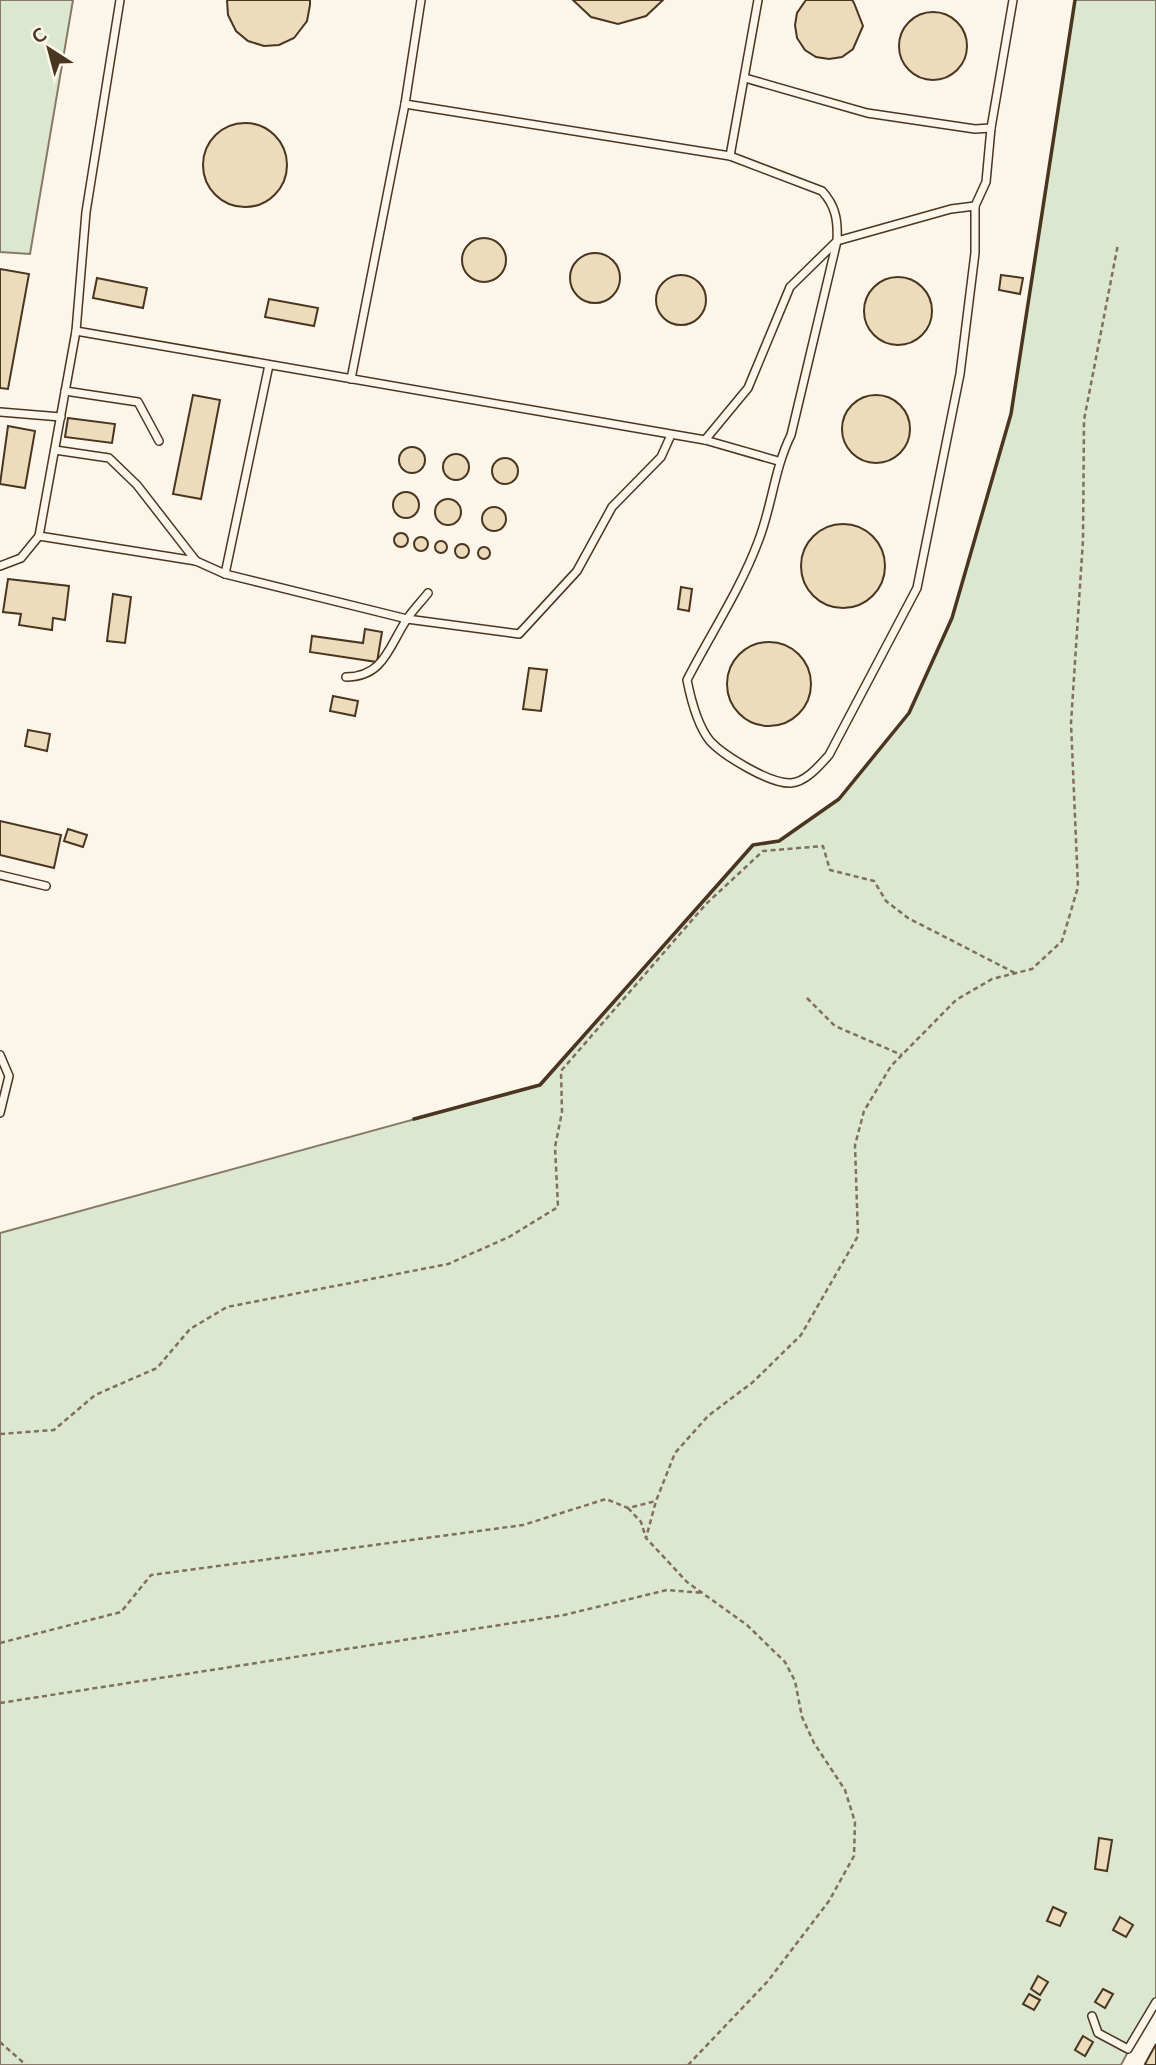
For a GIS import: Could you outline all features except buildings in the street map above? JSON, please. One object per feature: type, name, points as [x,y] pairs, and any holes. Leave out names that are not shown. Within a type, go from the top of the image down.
[{"type":"lane","points":[[0,566],[21,558],[39,536],[76,331],[86,212],[120,0]]},
{"type":"lane","points":[[351,379],[405,104],[421,0]]},
{"type":"lane","points":[[730,156],[758,0]]},
{"type":"lane","points":[[405,104],[730,156],[822,191],[831,200],[838,219],[837,242],[790,436],[778,461],[777,481],[758,543],[687,680],[692,706],[710,741],[764,779],[793,783],[813,772],[829,755],[916,588],[960,374],[975,253],[975,206],[986,182],[991,128],[1013,0]]},
{"type":"lane","points":[[746,78],[867,113],[975,129],[991,128]]},
{"type":"lane","points":[[705,440],[748,388],[790,287],[837,242],[951,208],[975,206]]},
{"type":"lane","points":[[76,331],[705,440],[778,461]]},
{"type":"lane","points":[[225,574],[269,365]]},
{"type":"lane","points":[[65,391],[138,402],[159,441]]},
{"type":"lane","points":[[0,412],[61,417]]},
{"type":"lane","points":[[39,536],[196,561],[225,574],[407,619],[519,634],[577,571],[612,507],[661,457],[671,435]]},
{"type":"lane","points":[[55,450],[109,458],[137,485],[196,561]]},
{"type":"lane","points":[[346,677],[359,677],[384,663],[407,619],[428,593]]},
{"type":"lane","points":[[0,875],[46,886]]},
{"type":"lane","points":[[0,1055],[9,1076],[0,1113]]},
{"type":"lane","points":[[1091,2016],[1098,2033],[1128,2049],[1156,2002]]},
{"type":"path","points":[[646,1538],[656,1501],[675,1453],[708,1416],[753,1382],[801,1335],[834,1282],[858,1236],[855,1145],[864,1111],[891,1066],[956,1000],[992,979],[1032,969],[1062,941],[1078,887],[1071,723],[1083,540],[1084,420],[1118,244]]},
{"type":"path","points":[[0,1434],[54,1430],[94,1395],[157,1368],[190,1329],[226,1307],[448,1264],[509,1237],[558,1207],[555,1147],[562,1112],[561,1071],[706,904],[763,851],[823,846],[830,870],[874,881],[886,901],[908,918],[1015,973]]},
{"type":"path","points":[[807,998],[835,1026],[902,1055]]},
{"type":"path","points":[[0,1643],[121,1612],[150,1575],[523,1525],[606,1499],[628,1508],[640,1522],[646,1538],[687,1582],[706,1593],[768,1643],[785,1662],[794,1681],[802,1717],[814,1743],[845,1790],[855,1822],[854,1856],[829,1901],[768,1981],[688,2065]]},
{"type":"path","points":[[628,1508],[656,1501]]},
{"type":"path","points":[[0,1703],[564,1615],[667,1590],[706,1593]]},
{"type":"path","points":[[0,2042],[26,2065]]},
{"type":"green space","points":[[0,0],[73,0],[30,254],[0,252]]},
{"type":"green space","points":[[1075,0],[1156,0],[1156,1999],[1121,2065],[0,2065],[0,1233],[539,1085],[753,845],[779,841],[839,799],[909,713],[952,618],[1011,414]]},
{"type":"wall","points":[[414,1119],[540,1085],[753,845],[779,841],[839,799],[909,713],[952,618],[1011,414],[1075,0]]}]
